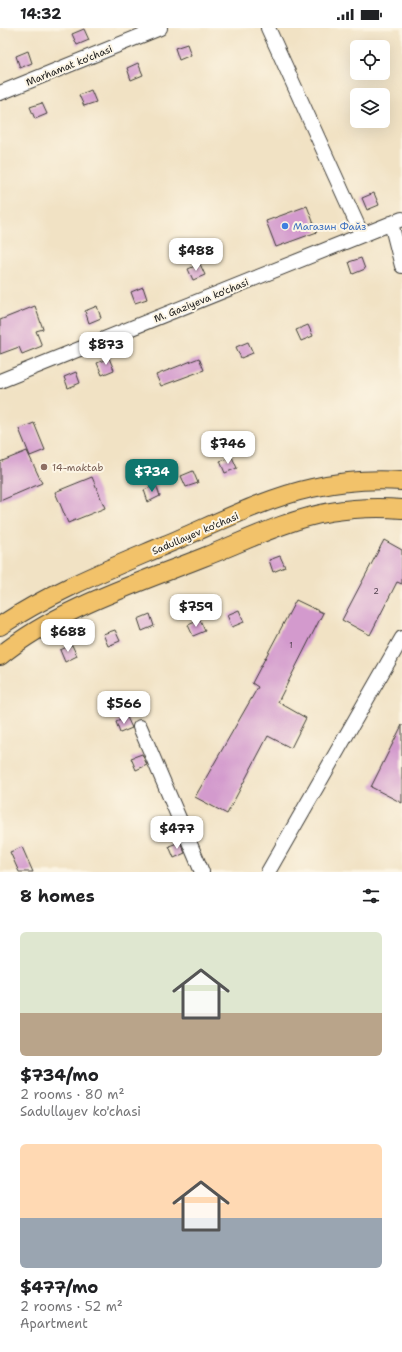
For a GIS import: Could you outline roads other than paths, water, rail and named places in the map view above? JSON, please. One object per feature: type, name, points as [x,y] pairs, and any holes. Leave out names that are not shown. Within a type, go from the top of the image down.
[{"type":"main road","name":"Sadullayev ko'chasi","points":[[0,626],[43,600],[95,574],[287,495],[336,483],[362,481],[402,481]]},
{"type":"main road","points":[[0,656],[54,620],[109,595],[304,518],[329,512],[354,509],[402,509]]},
{"type":"street","name":"Marhamat ko'chasi","points":[[0,93],[160,28]]},
{"type":"street","points":[[268,28],[362,235]]},
{"type":"street","points":[[397,221],[402,266]]},
{"type":"street","name":"M. Gaziyeva ko'chasi","points":[[0,381],[397,221]]},
{"type":"street","points":[[268,872],[402,638]]},
{"type":"street","points":[[140,727],[202,872]]},
{"type":"place","name":"Магазин Файз","points":[[285,226]]},
{"type":"place","name":"14-maktab","points":[[44,467]]}]
